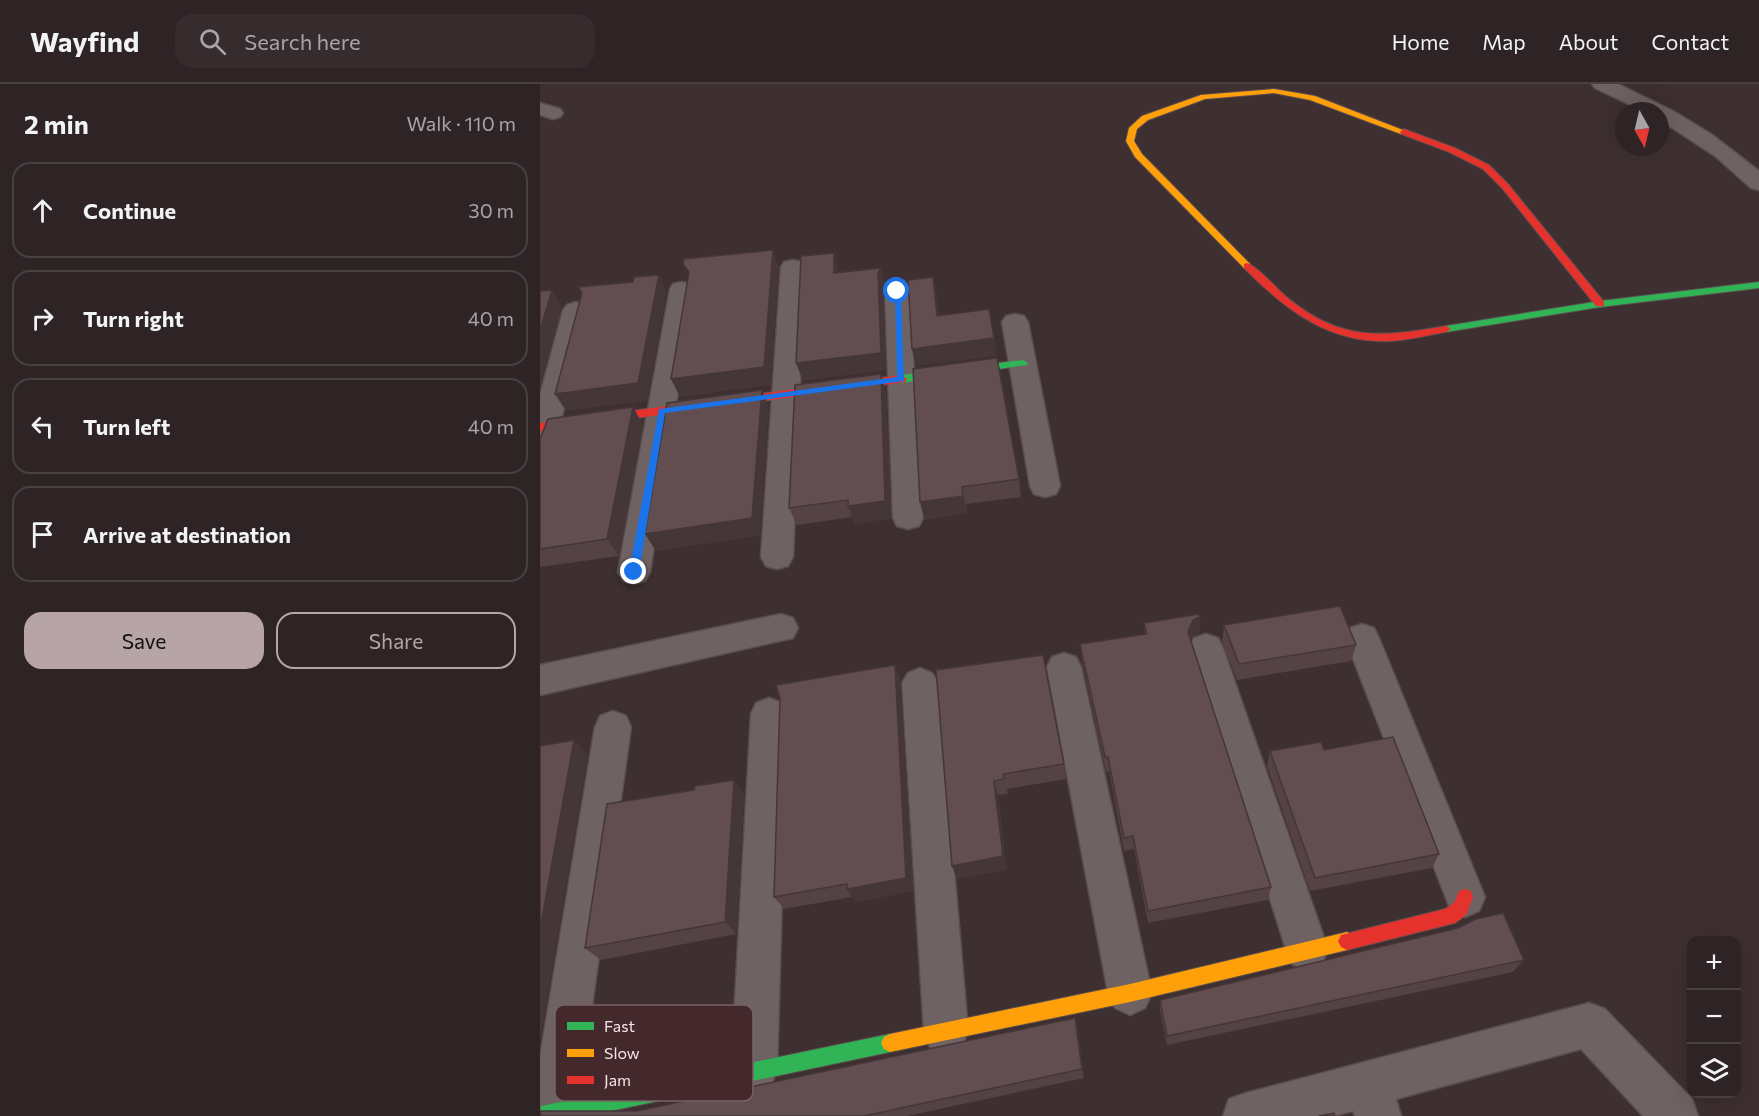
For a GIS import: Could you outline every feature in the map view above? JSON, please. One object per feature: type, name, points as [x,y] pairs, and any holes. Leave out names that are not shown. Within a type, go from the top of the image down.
[{"type":"street","points":[[1602,84],[1655,108],[1707,138],[1759,183]]},
{"type":"street","points":[[1600,304],[1505,186],[1486,166],[1452,150],[1312,98],[1274,91],[1203,97],[1145,118],[1133,128],[1130,141],[1138,154],[1281,300],[1316,324],[1346,335],[1390,338],[1600,304],[1759,285]]},
{"type":"street","points":[[777,557],[794,267]]},
{"type":"street","points":[[634,572],[682,288]]},
{"type":"street","points":[[897,291],[908,518]]},
{"type":"street","points":[[576,310],[542,434],[662,411],[1023,363]]},
{"type":"street","points":[[1015,322],[1046,486]]},
{"type":"street","points":[[540,680],[781,628]]},
{"type":"street","points":[[769,714],[754,1071],[1130,993],[1449,917],[1460,909],[1465,897],[1362,638]]},
{"type":"street","points":[[1206,648],[1307,949]]},
{"type":"street","points":[[1064,667],[1130,993]]},
{"type":"street","points":[[920,683],[946,1031]]},
{"type":"street","points":[[566,1005],[613,727]]},
{"type":"street","points":[[1246,1116],[1373,1100],[1589,1025],[1676,1116]]},
{"type":"street","points":[[555,1073],[548,1115],[614,1101]]},
{"type":"building","points":[[773,250],[764,367],[671,379],[689,272],[683,264],[684,259]]},
{"type":"building","points":[[834,253],[834,273],[881,268],[878,273],[881,353],[796,363],[801,256]]},
{"type":"building","points":[[659,275],[638,383],[555,394],[582,293],[578,287],[633,282],[634,277]]},
{"type":"building","points":[[933,277],[937,316],[989,309],[994,338],[912,349],[908,280]]},
{"type":"building","points":[[552,290],[540,331],[540,291]]},
{"type":"building","points":[[997,358],[1019,479],[962,487],[963,496],[920,502],[913,369]]},
{"type":"building","points":[[881,374],[885,501],[848,506],[848,500],[789,508],[795,385]]},
{"type":"building","points":[[762,390],[752,518],[645,534],[667,403]]},
{"type":"building","points":[[633,407],[607,539],[540,549],[540,439],[548,419]]},
{"type":"building","points":[[1340,606],[1356,645],[1239,664],[1224,625]]},
{"type":"building","points":[[1199,614],[1200,617],[1193,620],[1188,632],[1271,887],[1148,911],[1133,836],[1124,838],[1108,757],[1105,757],[1080,644],[1147,634],[1144,623]]},
{"type":"building","points":[[1043,655],[1064,764],[1003,774],[1004,779],[994,781],[1003,856],[952,866],[936,670]]},
{"type":"building","points":[[895,665],[906,878],[847,889],[847,884],[774,897],[780,698],[776,685]]},
{"type":"building","points":[[1393,737],[1439,854],[1315,878],[1270,751],[1321,742],[1324,750]]},
{"type":"building","points":[[574,740],[540,930],[540,746]]},
{"type":"building","points":[[734,780],[725,922],[585,948],[607,804],[694,790],[695,786]]},
{"type":"building","points":[[1503,913],[1524,960],[1167,1036],[1160,1000],[1458,928],[1476,919]]},
{"type":"building","points":[[1075,1018],[1082,1069],[864,1116],[540,1116],[540,1111],[637,1111],[684,1101],[753,1101],[753,1086]]},
{"type":"building","points":[[1334,1113],[1335,1116],[1319,1116]]},
{"type":"traffic: fast","points":[[1446,329],[1600,304],[1759,285]]},
{"type":"traffic: fast","points":[[901,379],[1023,363]]},
{"type":"traffic: fast","points":[[753,1072],[890,1043]]},
{"type":"traffic: fast","points":[[541,1116],[613,1101]]},
{"type":"traffic: slow","points":[[1247,266],[1138,155],[1130,141],[1133,128],[1145,118],[1204,97],[1274,91],[1312,98],[1404,132]]},
{"type":"traffic: slow","points":[[890,1043],[1130,993],[1347,941]]},
{"type":"traffic: jam","points":[[1404,132],[1452,150],[1486,167],[1505,186],[1600,304]]},
{"type":"traffic: jam","points":[[1247,266],[1278,296],[1310,319],[1328,328],[1367,338],[1411,336],[1446,329]]},
{"type":"traffic: jam","points":[[540,427],[901,379]]},
{"type":"traffic: jam","points":[[1347,941],[1449,917],[1460,909],[1465,897]]},
{"type":"route","points":[[634,572],[662,411],[901,379],[897,291]]}]
